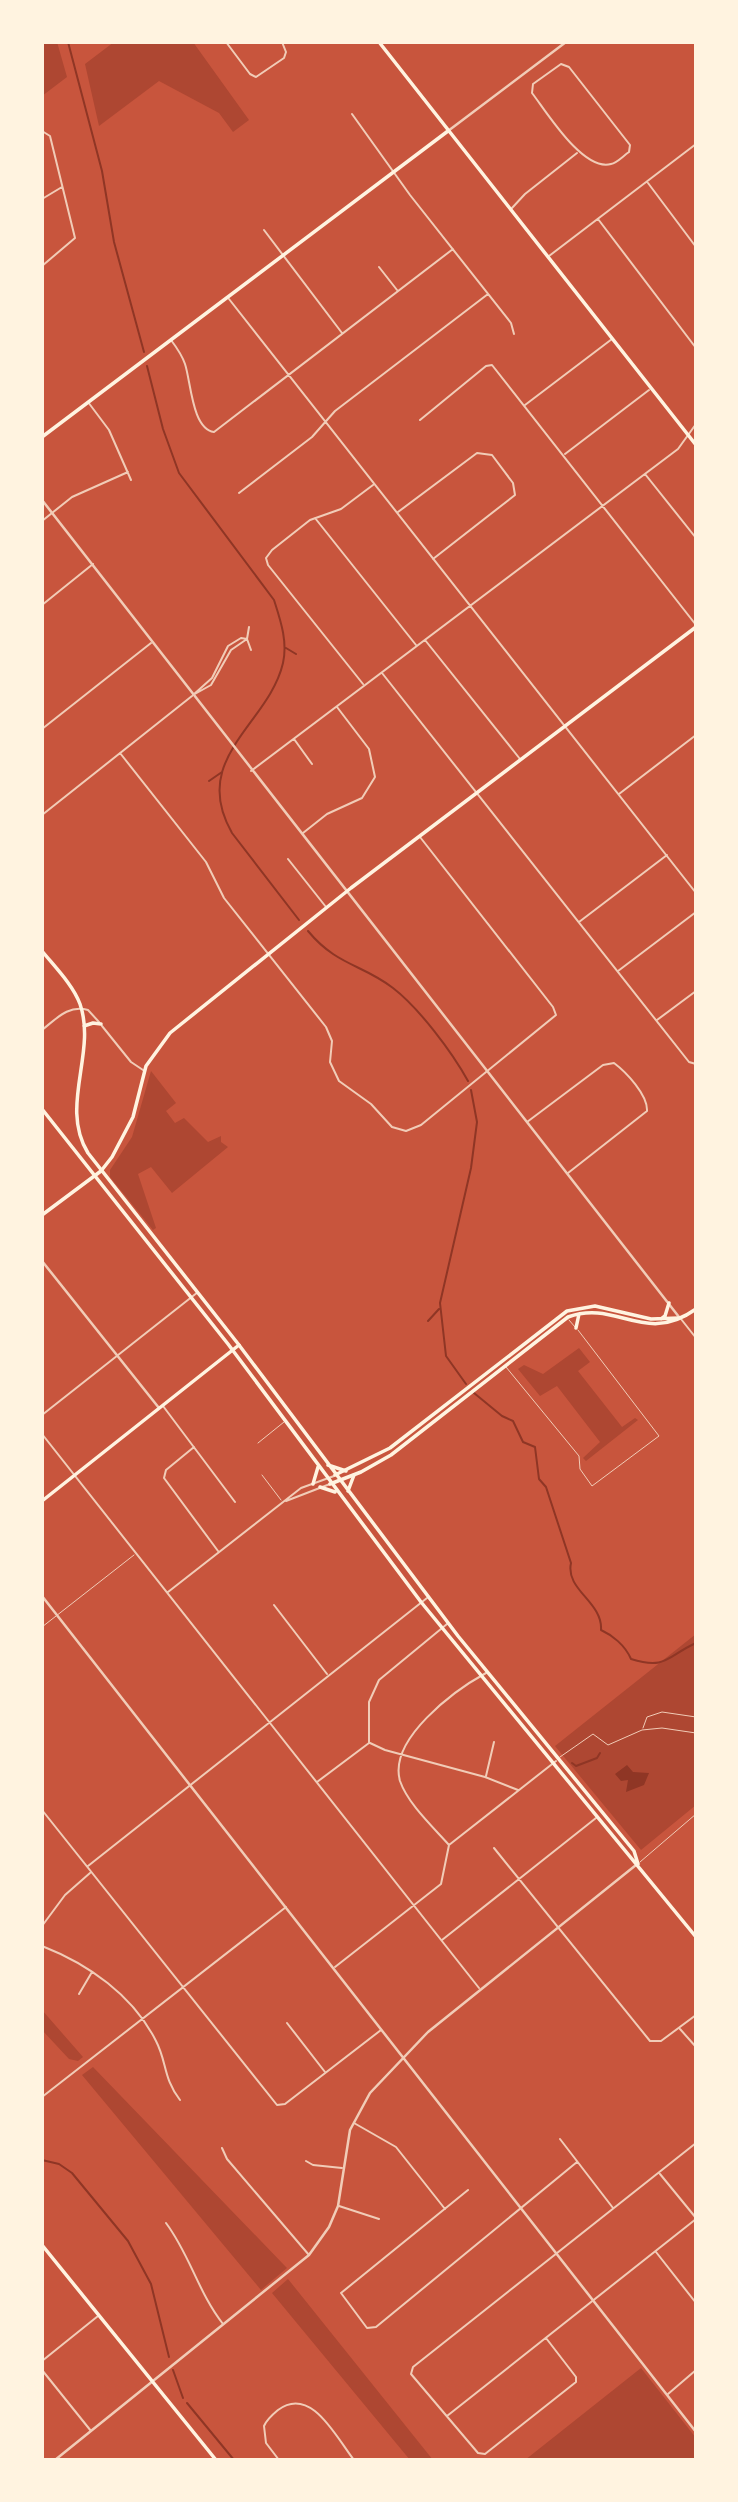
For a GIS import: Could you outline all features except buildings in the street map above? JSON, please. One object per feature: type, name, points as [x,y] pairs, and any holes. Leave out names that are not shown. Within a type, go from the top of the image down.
[{"type":"main road","points":[[379,42],[696,445]]},
{"type":"main road","points":[[42,437],[448,131]]},
{"type":"main road","points":[[42,1215],[102,1171],[127,1132],[144,1071],[154,1052],[170,1033],[346,891],[696,626]]},
{"type":"main road","points":[[42,951],[74,993],[81,1008],[84,1026],[76,1121],[84,1146],[556,1761],[596,1818],[627,1857],[638,1864],[696,1937]]},
{"type":"main road","points":[[84,1026],[101,1024]]},
{"type":"main road","points":[[42,1109],[233,1350],[330,1484],[421,1602],[480,1676],[634,1851],[638,1864]]},
{"type":"main road","points":[[659,1320],[665,1316],[669,1303]]},
{"type":"main road","points":[[335,1475],[390,1448],[567,1311],[595,1306],[659,1320],[681,1318]]},
{"type":"main road","points":[[330,1484],[354,1475],[391,1455],[568,1317],[593,1312],[658,1326],[670,1324],[696,1310]]},
{"type":"main road","points":[[576,1328],[579,1313]]},
{"type":"main road","points":[[42,1501],[239,1345]]},
{"type":"main road","points":[[326,1464],[345,1471]]},
{"type":"main road","points":[[313,1484],[318,1467]]},
{"type":"main road","points":[[348,1493],[348,1484],[354,1475]]},
{"type":"main road","points":[[320,1487],[337,1492]]},
{"type":"main road","points":[[42,2245],[216,2460]]},
{"type":"street","points":[[226,42],[250,74],[256,77],[284,58],[286,52],[282,42]]},
{"type":"street","points":[[448,131],[566,42]]},
{"type":"street","points":[[561,64],[569,67],[631,147],[610,165],[578,152],[531,90],[533,84],[561,64]]},
{"type":"street","points":[[352,114],[512,323],[514,334]]},
{"type":"street","points":[[42,266],[75,240],[44,131]]},
{"type":"street","points":[[548,257],[696,145]]},
{"type":"street","points":[[510,210],[525,194],[578,152]]},
{"type":"street","points":[[647,182],[696,247]]},
{"type":"street","points":[[42,199],[62,187]]},
{"type":"street","points":[[598,219],[696,348]]},
{"type":"street","points":[[264,230],[342,334]]},
{"type":"street","points":[[171,339],[184,360],[199,420],[210,432],[218,430],[453,249]]},
{"type":"street","points":[[379,267],[398,291]]},
{"type":"street","points":[[239,493],[312,437],[335,411],[488,294]]},
{"type":"street","points":[[228,297],[696,893]]},
{"type":"street","points":[[524,405],[612,339]]},
{"type":"street","points":[[420,420],[437,403],[491,365],[696,626]]},
{"type":"street","points":[[564,455],[651,388]]},
{"type":"street","points":[[88,402],[109,430],[131,480]]},
{"type":"street","points":[[251,771],[678,449],[696,424]]},
{"type":"street","points":[[397,513],[477,453],[492,455],[513,483],[516,493],[507,504],[433,559]]},
{"type":"street","points":[[42,521],[72,497],[128,472]]},
{"type":"street","points":[[645,473],[696,538]]},
{"type":"street","points":[[364,685],[268,565],[266,558],[272,550],[314,517],[341,509],[374,484]]},
{"type":"street","points":[[42,500],[696,1338]]},
{"type":"street","points":[[314,517],[416,646]]},
{"type":"street","points":[[42,605],[93,564]]},
{"type":"street","points":[[249,627],[247,639],[251,650]]},
{"type":"street","points":[[42,815],[193,695],[212,678],[224,653],[233,642],[241,638],[247,639]]},
{"type":"street","points":[[193,695],[211,685],[227,656],[247,639]]},
{"type":"street","points":[[425,639],[520,760]]},
{"type":"street","points":[[42,729],[152,642]]},
{"type":"street","points":[[224,653],[227,656]]},
{"type":"street","points":[[216,668],[220,670]]},
{"type":"street","points":[[381,672],[656,1021],[694,1064]]},
{"type":"street","points":[[302,834],[327,814],[362,798],[375,777],[369,749],[336,706]]},
{"type":"street","points":[[618,794],[696,735]]},
{"type":"street","points":[[293,738],[312,764]]},
{"type":"street","points":[[120,753],[206,862],[218,890],[330,1034],[330,1062],[339,1082],[371,1104],[396,1129],[410,1131],[554,1020],[555,1010],[420,836]]},
{"type":"street","points":[[579,922],[667,855]]},
{"type":"street","points":[[288,859],[326,907]]},
{"type":"street","points":[[618,972],[696,912]]},
{"type":"street","points":[[656,1021],[696,991]]},
{"type":"street","points":[[42,1030],[65,1012],[81,1008],[88,1010],[131,1062],[144,1071]]},
{"type":"street","points":[[526,1122],[603,1065],[614,1063],[621,1068],[643,1097],[647,1111],[567,1174]]},
{"type":"street","points":[[42,1261],[116,1356],[194,1447],[235,1502]]},
{"type":"street","points":[[42,1415],[198,1292]]},
{"type":"street","points":[[42,1434],[480,1990]]},
{"type":"street","points":[[194,1447],[166,1469],[164,1478],[219,1552]]},
{"type":"street","points":[[167,1593],[282,1502],[335,1475]]},
{"type":"street","points":[[282,1502],[330,1484]]},
{"type":"street","points":[[42,1596],[696,2432]]},
{"type":"street","points":[[87,1866],[428,1597]]},
{"type":"street","points":[[274,1605],[328,1675]]},
{"type":"street","points":[[369,1743],[369,1702],[379,1680],[449,1623]]},
{"type":"street","points":[[449,1845],[407,1795],[399,1772],[408,1739],[418,1725],[487,1672]]},
{"type":"street","points":[[485,1777],[494,1742]]},
{"type":"street","points":[[316,1782],[369,1743]]},
{"type":"street","points":[[369,1743],[485,1777],[518,1790]]},
{"type":"street","points":[[334,1968],[441,1884],[449,1845],[556,1761]]},
{"type":"street","points":[[42,1810],[279,2106],[382,2029]]},
{"type":"street","points":[[441,1941],[596,1818]]},
{"type":"street","points":[[494,1848],[649,2040],[655,2043],[696,2015]]},
{"type":"street","points":[[55,2460],[309,2255],[329,2227],[338,2206],[353,2122],[370,2093],[428,2032],[638,1864]]},
{"type":"street","points":[[42,1926],[65,1895],[91,1872]]},
{"type":"street","points":[[42,2097],[286,1907]]},
{"type":"street","points":[[42,1946],[92,1971],[113,1987],[156,2041],[166,2080],[180,2100]]},
{"type":"street","points":[[79,1994],[92,1971]]},
{"type":"street","points":[[287,2023],[325,2073]]},
{"type":"street","points":[[679,2028],[696,2048]]},
{"type":"street","points":[[353,2122],[396,2147],[445,2209]]},
{"type":"street","points":[[560,2139],[614,2209]]},
{"type":"street","points":[[546,2338],[577,2380],[481,2454],[411,2372],[413,2367],[696,2143]]},
{"type":"street","points":[[222,2148],[227,2159],[309,2255]]},
{"type":"street","points":[[306,2161],[313,2165],[344,2168]]},
{"type":"street","points":[[468,2190],[345,2289],[341,2296],[369,2329],[376,2327],[577,2162]]},
{"type":"street","points":[[447,2417],[696,2219],[659,2173]]},
{"type":"street","points":[[338,2206],[379,2219]]},
{"type":"street","points":[[166,2223],[185,2252],[201,2295],[223,2325]]},
{"type":"street","points":[[656,2251],[696,2303]]},
{"type":"street","points":[[692,2298],[696,2294]]},
{"type":"street","points":[[42,2361],[99,2315]]},
{"type":"street","points":[[42,2370],[91,2431]]},
{"type":"street","points":[[667,2394],[696,2370]]},
{"type":"street","points":[[279,2460],[265,2443],[263,2433],[267,2420],[293,2402],[309,2405],[355,2460]]},
{"type":"lane","points":[[500,1361],[534,1402],[542,1407],[579,1456],[580,1469],[592,1486],[659,1436],[576,1328],[567,1311]]},
{"type":"lane","points":[[258,1443],[284,1422]]},
{"type":"lane","points":[[262,1475],[282,1502]]},
{"type":"lane","points":[[42,1627],[136,1553]]},
{"type":"lane","points":[[642,1730],[652,1715],[663,1712],[696,1717]]},
{"type":"lane","points":[[556,1761],[593,1734],[608,1745],[642,1730],[662,1728],[696,1733]]},
{"type":"lane","points":[[638,1864],[696,1814]]},
{"type":"shaded area","points":[[42,42],[57,42],[67,77],[42,96]]},
{"type":"shaded area","points":[[114,42],[193,42],[249,120],[233,132],[219,113],[159,81],[99,126],[85,64]]},
{"type":"shaded area","points":[[151,1071],[176,1103],[166,1111],[175,1123],[184,1118],[208,1142],[221,1136],[221,1142],[228,1147],[172,1193],[151,1167],[138,1174],[156,1228],[153,1230],[110,1177],[110,1170],[132,1137]]},
{"type":"shaded area","points":[[579,1348],[590,1362],[578,1371],[622,1427],[635,1418],[638,1420],[586,1461],[583,1458],[600,1442],[557,1386],[540,1396],[518,1369],[524,1365],[543,1374]]},
{"type":"shaded area","points":[[696,1634],[696,1805],[641,1850],[555,1746]]},
{"type":"shaded area","points":[[627,1765],[633,1772],[649,1773],[644,1785],[626,1792],[628,1780],[621,1781],[615,1774]]},
{"type":"shaded area","points":[[42,2010],[83,2057],[78,2061],[69,2059],[42,2030]]},
{"type":"shaded area","points":[[93,2067],[287,2268],[261,2290],[82,2075]]},
{"type":"shaded area","points":[[288,2279],[433,2460],[410,2460],[272,2293]]},
{"type":"shaded area","points":[[641,2368],[696,2438],[696,2460],[525,2460]]},
{"type":"waterway","points":[[68,42],[102,171],[114,242],[144,352]]},
{"type":"waterway","points":[[147,366],[163,429],[179,473],[274,600],[281,622],[285,647],[283,663],[275,685],[226,762],[220,783],[221,807],[232,833],[299,920]]},
{"type":"waterway","points":[[286,648],[296,654]]},
{"type":"waterway","points":[[209,781],[222,772]]},
{"type":"waterway","points":[[308,931],[339,958],[382,980],[403,997],[434,1031],[468,1081]]},
{"type":"waterway","points":[[466,1384],[446,1356],[440,1303],[471,1168],[477,1122],[471,1090]]},
{"type":"waterway","points":[[428,1321],[439,1309]]},
{"type":"waterway","points":[[474,1393],[502,1416],[513,1421],[523,1442],[535,1447],[539,1479],[546,1487],[571,1563],[573,1581],[596,1612],[601,1630],[618,1641],[631,1659],[643,1662],[666,1660],[696,1643]]},
{"type":"waterway","points":[[572,1763],[576,1766],[597,1758],[600,1753]]},
{"type":"waterway","points":[[42,2160],[59,2164],[72,2173],[128,2241],[151,2284],[169,2357]]},
{"type":"waterway","points":[[173,2370],[183,2398]]},
{"type":"waterway","points":[[187,2403],[234,2460]]}]
